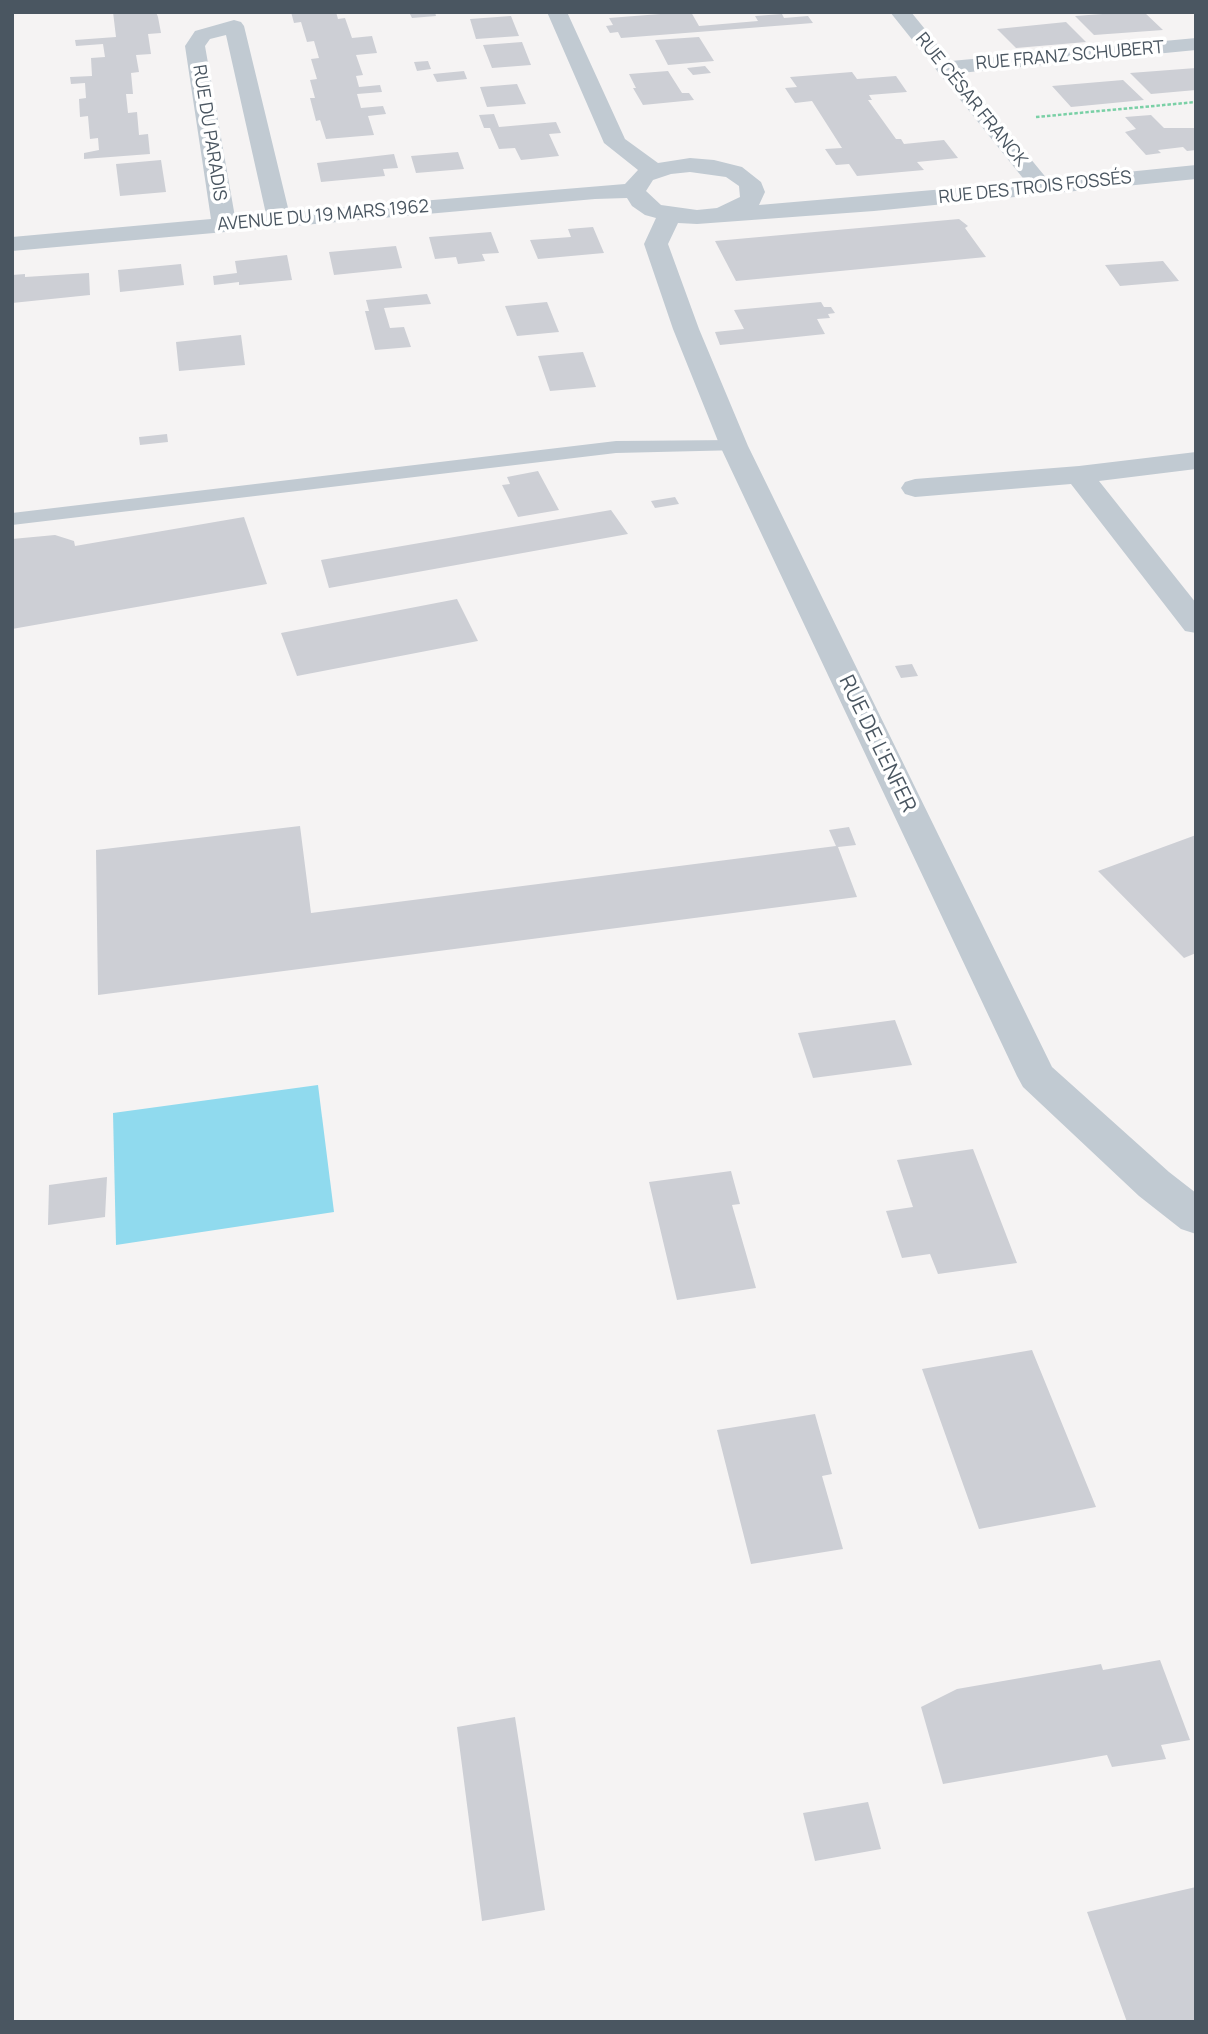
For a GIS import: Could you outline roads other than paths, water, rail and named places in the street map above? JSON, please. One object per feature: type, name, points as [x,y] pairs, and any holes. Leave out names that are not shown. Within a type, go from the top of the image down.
[{"type":"street","points":[[557,12],[615,144],[654,171],[636,184],[634,191],[640,201],[653,210],[672,215]]},
{"type":"street","name":"RUE CÉSAR FRANCK","points":[[900,12],[1042,187]]},
{"type":"street","name":"RUE DU PARADIS","points":[[224,224],[195,46],[202,35],[233,19],[279,219]]},
{"type":"street","name":"RUE FRANZ SCHUBERT","points":[[944,68],[1196,44]]},
{"type":"street","name":"RUE DES TROIS FOSSÉS","points":[[654,171],[690,165],[714,167],[734,172],[749,182],[809,199],[874,204]]},
{"type":"street","name":"RUE DES TROIS FOSSÉS","points":[[672,215],[698,217],[874,204],[1196,172]]},
{"type":"street","points":[[720,215],[742,207],[751,200],[753,192],[749,182]]},
{"type":"street","name":"AVENUE DU 19 MARS 1962","points":[[12,244],[595,191],[634,191]]},
{"type":"street","name":"RUE DE L'ENFER","points":[[672,215],[664,223],[656,244],[686,329],[734,446],[1037,1076],[1154,1184],[1196,1217]]},
{"type":"street","points":[[915,488],[1079,475],[1196,460]]},
{"type":"street","points":[[1079,475],[1196,624]]},
{"type":"lane","points":[[12,519],[616,447],[734,446]]},
{"type":"water","points":[[318,1085],[334,1212],[116,1245],[113,1113]]}]
